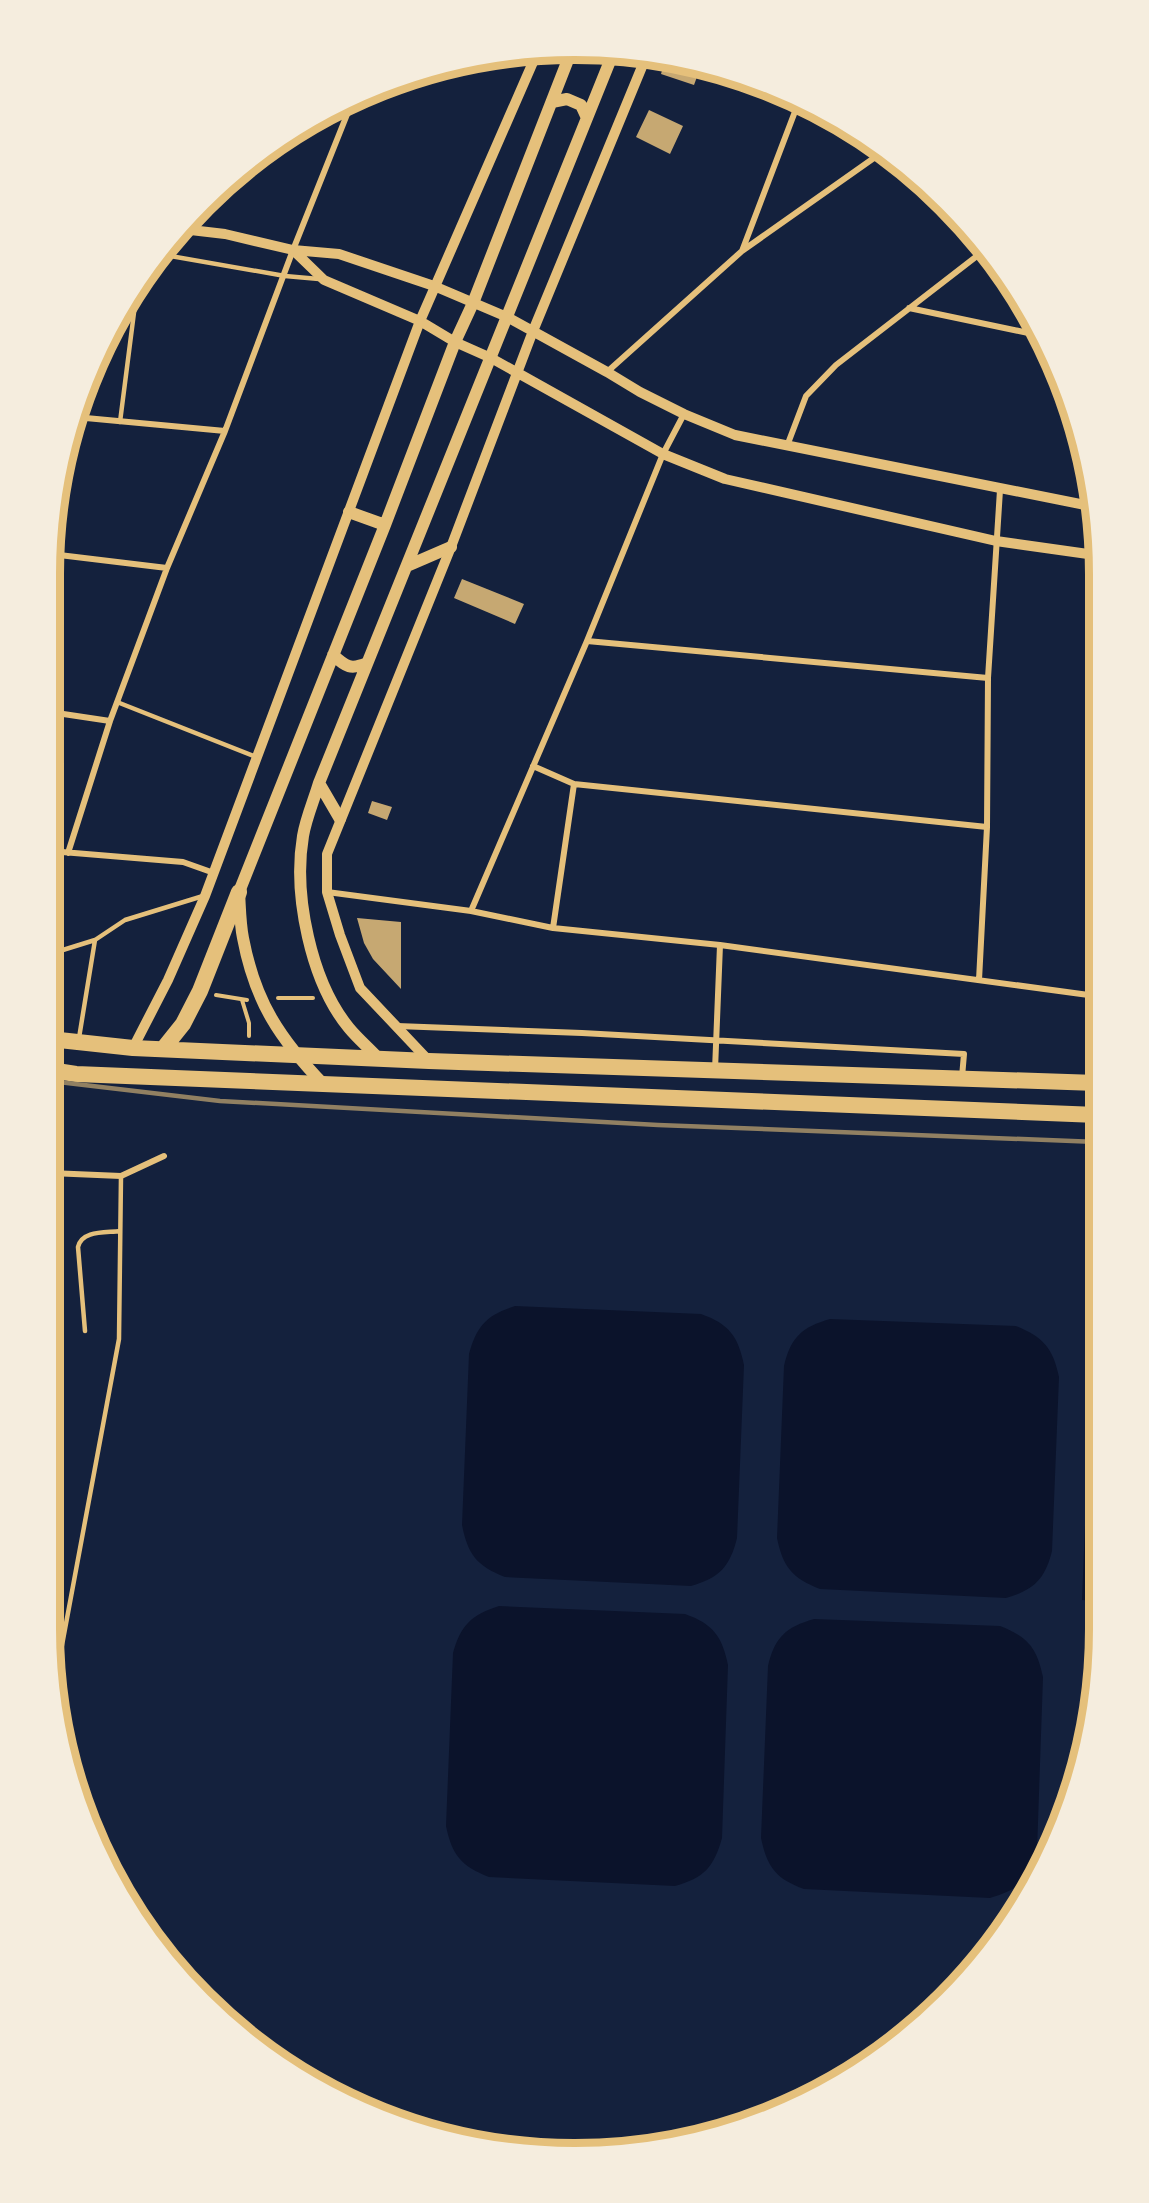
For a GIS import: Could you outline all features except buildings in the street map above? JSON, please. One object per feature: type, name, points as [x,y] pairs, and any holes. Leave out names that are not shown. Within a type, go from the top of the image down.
[{"type":"highway","points":[[163,1049],[183,1024],[200,991],[239,892]]},
{"type":"highway","points":[[60,1041],[133,1048],[429,1061],[1089,1083]]},
{"type":"highway","points":[[613,1067],[613,1096]]},
{"type":"highway","points":[[60,1072],[324,1085],[1089,1115]]},
{"type":"main road","points":[[324,1085],[295,1054],[269,1017],[252,976],[242,936],[239,892],[568,60]]},
{"type":"main road","points":[[378,1058],[348,1027],[330,997],[313,954],[302,915],[300,882],[303,835],[319,783],[610,61]]},
{"type":"main road","points":[[552,102],[567,99],[581,105],[587,118]]},
{"type":"main road","points":[[349,512],[385,525]]},
{"type":"main road","points":[[406,566],[451,547]]},
{"type":"main road","points":[[333,655],[344,665],[356,668],[367,663]]},
{"type":"main road","points":[[319,783],[340,819]]},
{"type":"street","points":[[133,1048],[168,980],[206,896],[420,321],[533,62]]},
{"type":"street","points":[[429,1061],[360,988],[327,892],[327,854],[451,547],[533,331],[643,64]]},
{"type":"street","points":[[742,252],[796,110]]},
{"type":"street","points":[[68,853],[110,721],[167,568],[225,432],[293,250],[348,113]]},
{"type":"street","points":[[607,372],[742,252],[875,157]]},
{"type":"street","points":[[193,230],[225,234],[293,250],[339,254],[434,286],[507,317],[640,392],[684,414],[735,435],[1085,505]]},
{"type":"street","points":[[293,250],[324,280],[420,321],[663,454],[725,479],[996,541],[1088,554]]},
{"type":"street","points":[[787,446],[806,396],[836,365],[978,255]]},
{"type":"street","points":[[909,308],[1029,334]]},
{"type":"street","points":[[471,911],[587,641],[663,454],[684,414]]},
{"type":"street","points":[[84,418],[225,432]]},
{"type":"street","points":[[979,980],[987,827],[988,678],[1000,490]]},
{"type":"street","points":[[61,555],[167,568]]},
{"type":"street","points":[[587,641],[988,678]]},
{"type":"street","points":[[60,714],[110,721]]},
{"type":"street","points":[[533,766],[574,784],[987,827]]},
{"type":"street","points":[[553,928],[574,784]]},
{"type":"street","points":[[60,852],[183,862],[214,873]]},
{"type":"street","points":[[327,892],[471,911],[553,928],[720,945],[1089,995]]},
{"type":"street","points":[[715,1070],[720,945]]},
{"type":"street","points":[[394,1026],[964,1054],[962,1078]]},
{"type":"street","points":[[60,1173],[121,1176],[164,1156]]},
{"type":"lane","points":[[170,256],[285,276],[324,280]]},
{"type":"lane","points":[[120,422],[135,308]]},
{"type":"lane","points":[[117,702],[256,757]]},
{"type":"lane","points":[[60,951],[95,940],[125,920],[206,896]]},
{"type":"lane","points":[[78,1044],[95,940]]},
{"type":"lane","points":[[61,1652],[119,1339],[121,1176]]},
{"type":"lane","points":[[85,1331],[79,1241],[86,1235],[120,1231]]},
{"type":"water","points":[[515,1306],[701,1314],[719,1322],[731,1332],[739,1346],[744,1365],[737,1538],[731,1557],[716,1575],[691,1586],[505,1577],[487,1568],[475,1558],[467,1544],[462,1525],[469,1354],[485,1322],[497,1313]]},
{"type":"water","points":[[830,1319],[1016,1326],[1040,1339],[1050,1351],[1059,1377],[1052,1551],[1042,1576],[1031,1587],[1006,1598],[820,1589],[802,1580],[790,1570],[782,1557],[777,1538],[784,1366],[794,1340],[805,1330]]},
{"type":"water","points":[[1089,1399],[1089,1449],[1087,1449]]},
{"type":"water","points":[[1087,1476],[1089,1476],[1089,1600],[1082,1600]]},
{"type":"water","points":[[499,1606],[685,1614],[703,1622],[715,1632],[723,1646],[728,1665],[722,1838],[715,1857],[701,1875],[675,1886],[489,1877],[471,1868],[459,1858],[451,1845],[446,1826],[453,1653],[468,1622],[481,1613]]},
{"type":"water","points":[[814,1619],[1000,1626],[1018,1635],[1030,1645],[1038,1658],[1043,1677],[1037,1851],[1021,1882],[1008,1891],[990,1898],[804,1889],[786,1881],[774,1871],[766,1857],[761,1838],[768,1666],[778,1640],[796,1626]]},
{"type":"railway","points":[[60,1082],[220,1101],[658,1125],[1089,1142]]}]
